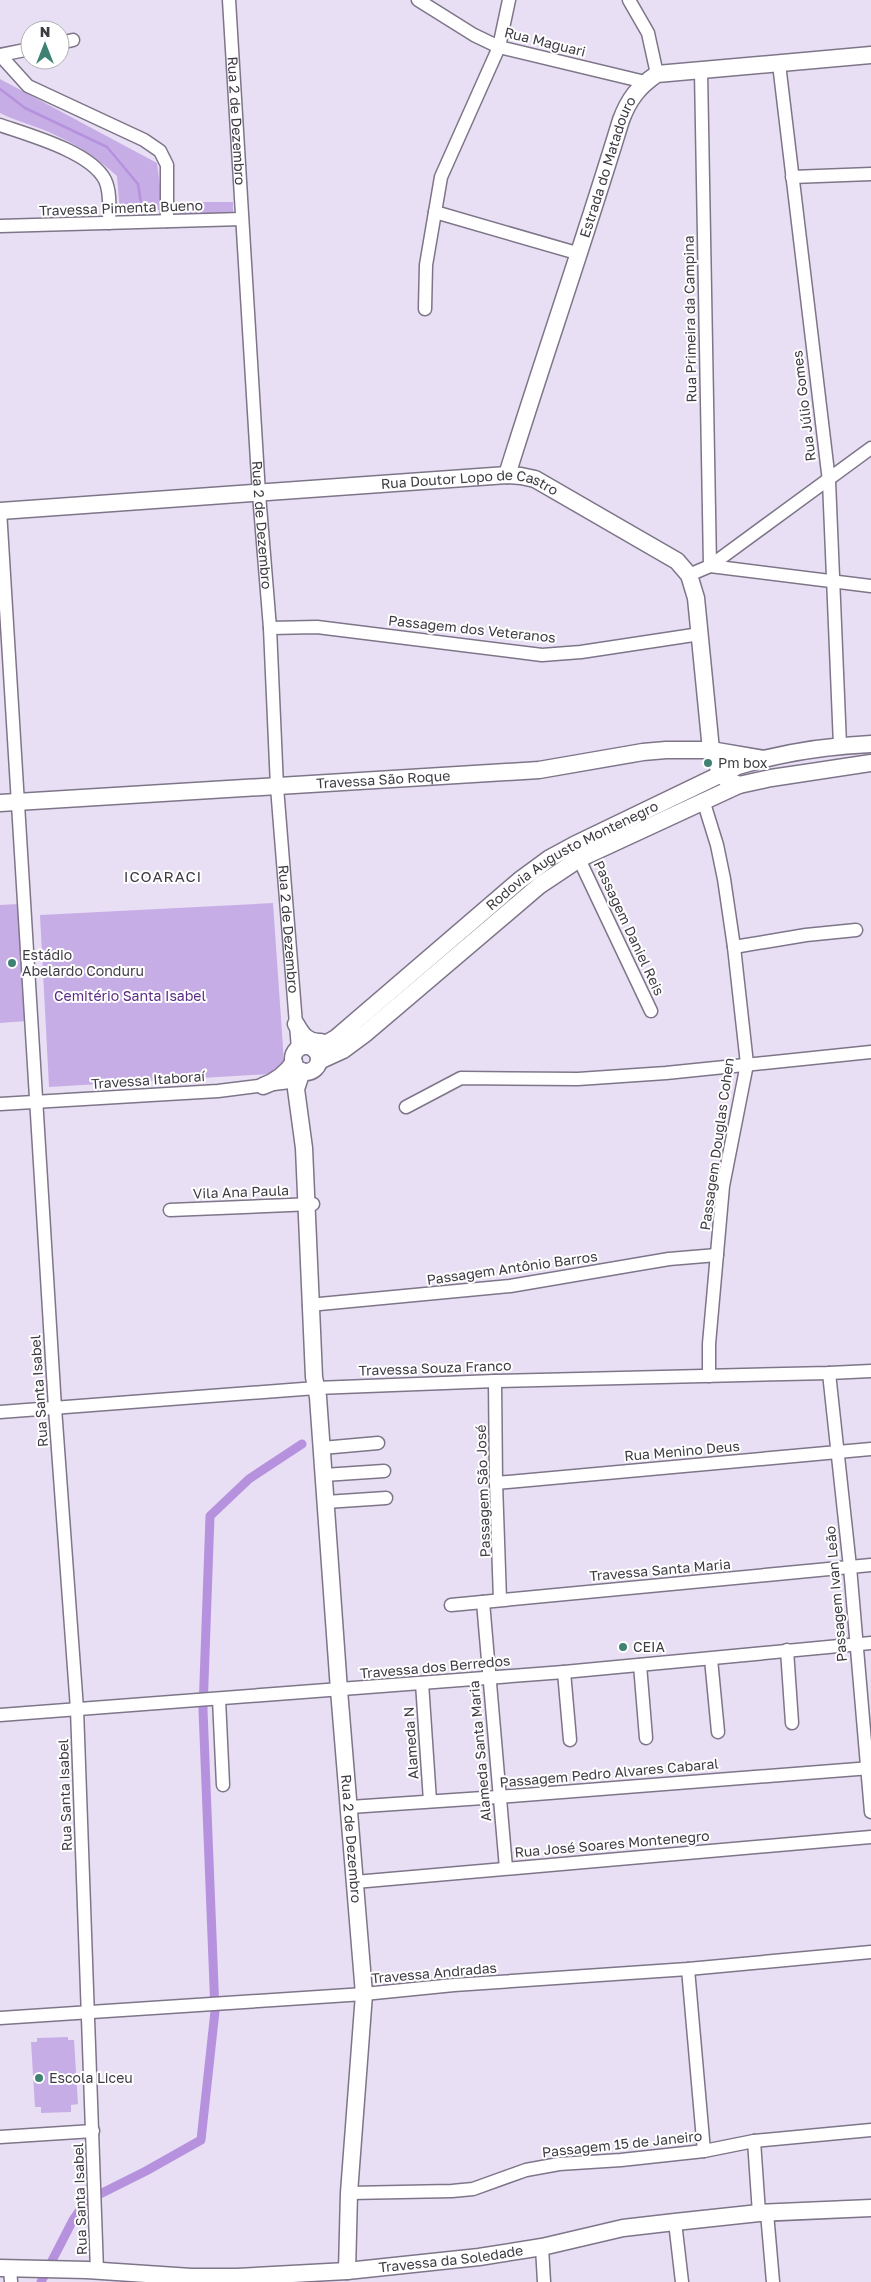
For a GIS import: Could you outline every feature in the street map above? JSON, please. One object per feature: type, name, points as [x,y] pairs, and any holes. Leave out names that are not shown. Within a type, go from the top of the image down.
[{"type":"main road","points":[[651,78],[701,71],[871,56]]},
{"type":"main road","name":"Estrada do Matadouro","points":[[507,475],[543,358],[580,254],[621,120],[633,95],[651,78]]},
{"type":"main road","name":"Rua Doutor Lopo de Castro","points":[[0,511],[507,475],[521,476],[548,485],[677,561],[689,575],[696,598],[711,750],[720,774]]},
{"type":"main road","name":"Rodovia Augusto Montenegro","points":[[317,1056],[520,880],[550,858],[720,774],[764,758],[840,746],[871,744]]},
{"type":"main road","points":[[840,746],[841,767]]},
{"type":"main road","name":"Travessa São Roque","points":[[8,802],[538,770],[643,752],[711,750],[764,758]]},
{"type":"main road","name":"Rodovia Augusto Montenegro","points":[[317,1056],[343,1050],[366,1034],[540,885],[579,859],[703,800],[740,785],[771,778],[871,763]]},
{"type":"main road","points":[[720,774],[727,780],[740,785]]},
{"type":"main road","points":[[296,1024],[303,1036],[310,1042],[322,1042],[336,1038]]},
{"type":"main road","points":[[263,1086],[298,1066],[310,1046],[317,1056],[312,1070],[298,1066]]},
{"type":"main road","name":"Rua 2 de Dezembro","points":[[298,1066],[296,1089],[310,1205],[313,1305],[322,1448],[339,1690],[364,1994],[349,2193],[347,2276]]},
{"type":"main road","name":"Travessa da Soledade","points":[[7,2273],[27,2268],[92,2270],[132,2277],[191,2277],[237,2280],[347,2276],[542,2247],[623,2228],[763,2213],[871,2208]]},
{"type":"street","name":"Rua 2 de Dezembro","points":[[229,0],[259,494],[270,628],[277,787],[298,1066]]},
{"type":"street","name":"Rua Maguari","points":[[418,0],[474,35],[500,47],[651,78]]},
{"type":"street","points":[[425,310],[426,265],[441,177],[500,47],[508,0]]},
{"type":"street","points":[[629,0],[648,33],[651,78]]},
{"type":"street","points":[[20,51],[0,55],[28,86],[144,140],[160,151],[167,164],[167,221]]},
{"type":"street","name":"Rua Júlio Gomes","points":[[779,64],[828,481],[840,746]]},
{"type":"street","name":"Rua Primeira da Campina","points":[[701,71],[710,566]]},
{"type":"street","points":[[0,126],[51,142],[93,165],[106,181],[109,223]]},
{"type":"street","points":[[792,177],[871,174]]},
{"type":"street","points":[[435,212],[580,254]]},
{"type":"street","name":"Travessa Pimenta Bueno","points":[[0,226],[242,219]]},
{"type":"street","points":[[689,575],[710,566],[871,448]]},
{"type":"street","name":"Rua Santa Isabel","points":[[0,511],[8,802],[36,1103],[55,1408],[78,1709],[96,2214],[92,2270]]},
{"type":"street","points":[[710,566],[871,586]]},
{"type":"street","name":"Passagem dos Veteranos","points":[[270,628],[317,627],[542,654],[581,652],[700,634]]},
{"type":"street","name":"Passagem Douglas Cohen","points":[[703,800],[717,845],[734,947],[747,1064],[723,1186],[709,1344],[709,1376]]},
{"type":"street","name":"Passagem Daniel Reis","points":[[579,859],[651,1011]]},
{"type":"street","points":[[734,947],[806,935],[856,930]]},
{"type":"street","points":[[406,1107],[462,1078],[578,1079],[666,1073],[871,1052]]},
{"type":"street","name":"Travessa Itaboraí","points":[[0,1104],[263,1086]]},
{"type":"street","name":"Vila Ana Paula","points":[[170,1210],[310,1205]]},
{"type":"street","name":"Passagem Antônio Barros","points":[[313,1305],[510,1286],[669,1260],[717,1255]]},
{"type":"street","name":"Travessa Souza Franco","points":[[0,1412],[495,1381],[871,1371]]},
{"type":"street","name":"Passagem Ivan Leão","points":[[829,1373],[850,1567],[869,1768],[871,1812]]},
{"type":"street","name":"Passagem São José","points":[[495,1381],[500,1600]]},
{"type":"street","points":[[322,1448],[378,1443]]},
{"type":"street","name":"Rua Menino Deus","points":[[496,1483],[871,1449]]},
{"type":"street","points":[[324,1475],[384,1471]]},
{"type":"street","points":[[326,1502],[386,1498]]},
{"type":"street","name":"Travessa Santa Maria","points":[[451,1605],[871,1565]]},
{"type":"street","name":"Alameda Santa Maria","points":[[483,1602],[498,1797],[506,1868]]},
{"type":"street","name":"Travessa dos Berredos","points":[[0,1715],[564,1672],[871,1643]]},
{"type":"street","points":[[787,1650],[792,1723]]},
{"type":"street","points":[[711,1659],[718,1732]]},
{"type":"street","points":[[640,1665],[646,1738]]},
{"type":"street","points":[[564,1672],[570,1740]]},
{"type":"street","name":"Alameda N","points":[[422,1683],[430,1801]]},
{"type":"street","points":[[219,1699],[223,1785]]},
{"type":"street","name":"Passagem Pedro Alvares Cabaral","points":[[350,1807],[869,1768]]},
{"type":"street","name":"Rua José Soares Montenegro","points":[[356,1882],[871,1837]]},
{"type":"street","name":"Travessa Andradas","points":[[0,2018],[364,1994],[454,1985],[688,1969],[871,1952]]},
{"type":"street","points":[[688,1969],[704,2150]]},
{"type":"street","name":"Passagem 15 de Janeiro","points":[[349,2193],[473,2189],[526,2170],[559,2164],[621,2160],[704,2150],[754,2141],[871,2130]]},
{"type":"street","points":[[0,2137],[93,2131]]},
{"type":"street","points":[[754,2141],[773,2282]]},
{"type":"street","points":[[675,2222],[682,2282]]},
{"type":"street","points":[[542,2247],[544,2282]]},
{"type":"green space","points":[[0,79],[157,163],[163,210],[120,212],[117,176],[110,170],[72,143],[0,113]]},
{"type":"green space","points":[[179,202],[233,202],[233,216],[180,218]]},
{"type":"green space","name":"Cemitério Santa Isabel","points":[[273,903],[284,1062],[269,1074],[49,1087],[40,915]]},
{"type":"green space","name":"Estádio Abelardo Conduru","points":[[19,904],[27,1021],[0,1023],[0,905]]},
{"type":"green space","points":[[68,2037],[68,2040],[74,2040],[78,2104],[71,2105],[71,2112],[41,2113],[41,2107],[35,2107],[31,2042],[37,2042],[37,2038]]},
{"type":"waterway","points":[[0,89],[25,108],[107,147],[138,184],[143,216]]},
{"type":"waterway","points":[[41,2282],[73,2220],[86,2201],[146,2171],[201,2140],[215,2011],[203,1710],[210,1516],[249,1479],[302,1444]]},
{"type":"place","name":"Pm box","points":[[708,763]]},
{"type":"place","name":"Estádio Abelardo Conduru","points":[[12,963]]},
{"type":"place","name":"CEIA","points":[[623,1647]]},
{"type":"place","name":"Escola Liceu","points":[[39,2078]]},
{"type":"district","name":"ICOARACI","points":[[163,877]]}]
